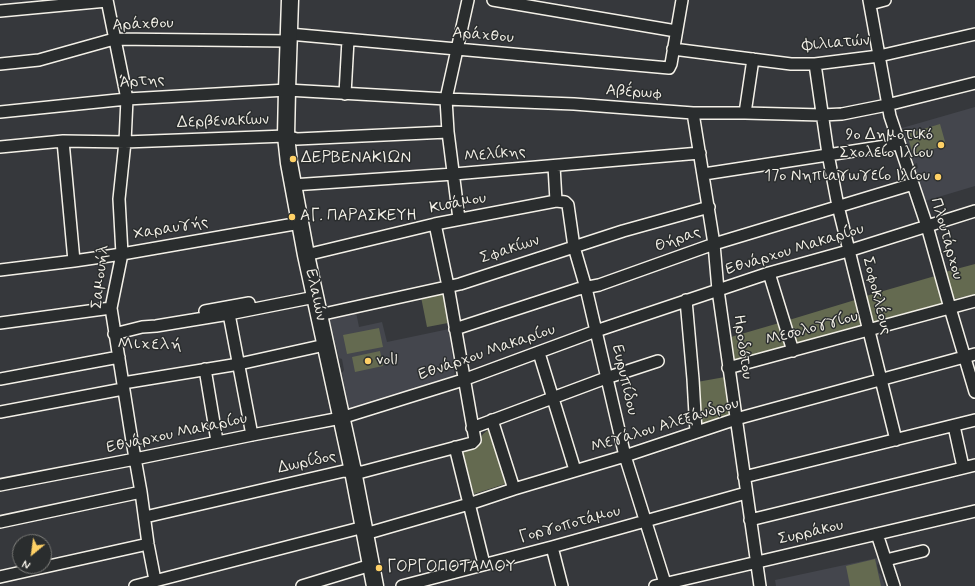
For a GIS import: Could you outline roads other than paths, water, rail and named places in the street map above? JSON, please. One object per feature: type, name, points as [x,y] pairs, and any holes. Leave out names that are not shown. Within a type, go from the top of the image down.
[{"type":"street","name":"Ελαιών","points":[[290,0],[286,90],[286,136],[292,185],[353,471],[375,586]]},
{"type":"street","points":[[459,219],[448,132],[446,99],[468,0]]},
{"type":"street","points":[[493,0],[676,31]]},
{"type":"street","points":[[673,50],[682,0]]},
{"type":"street","points":[[869,2],[885,0]]},
{"type":"street","points":[[0,11],[107,1]]},
{"type":"street","name":"Σαμουήλ","points":[[107,1],[126,99],[126,142],[119,199],[122,254],[111,308],[155,580]]},
{"type":"street","name":"Πλουτάρχου","points":[[869,2],[887,97],[887,105],[913,184],[950,308],[970,355],[975,392]]},
{"type":"street","name":"Φιλιατών","points":[[673,50],[791,64],[815,64],[879,56],[975,34]]},
{"type":"street","name":"Αράχθου","points":[[0,64],[39,60],[114,39],[289,38],[348,40],[664,68],[669,68],[671,64],[673,50]]},
{"type":"street","points":[[345,94],[348,40]]},
{"type":"street","points":[[745,113],[752,59]]},
{"type":"street","name":"Σοφοκλέους","points":[[815,64],[828,154],[838,206],[896,440]]},
{"type":"street","name":"Αβέρωφ","points":[[286,90],[446,99],[574,104],[693,113],[822,115],[842,114],[887,105],[975,83]]},
{"type":"street","name":"Άρτης","points":[[0,112],[126,99],[286,90]]},
{"type":"street","name":"Ηροδότου","points":[[693,113],[709,207],[728,368],[760,586]]},
{"type":"street","name":"Δερβενακίων","points":[[0,147],[63,141],[126,142],[286,136],[297,138],[448,132]]},
{"type":"street","points":[[63,141],[74,261]]},
{"type":"street","points":[[704,174],[899,144]]},
{"type":"street","name":"Μελίκης","points":[[292,185],[454,174],[700,153]]},
{"type":"street","points":[[554,166],[556,201]]},
{"type":"street","name":"Θήρας","points":[[455,329],[578,289],[599,285],[714,244],[913,184]]},
{"type":"street","name":"Κισάμου","points":[[306,254],[459,219],[556,201],[565,202],[568,205]]},
{"type":"street","name":"Ευρυπίδου","points":[[568,205],[574,246],[586,288],[606,378],[612,395],[625,456],[645,520],[660,585]]},
{"type":"street","name":"Σφακίων","points":[[319,315],[460,284],[574,246],[709,207]]},
{"type":"street","name":"Εθνάρχου Μακαρίου","points":[[0,484],[135,459],[252,434],[341,418],[463,380],[596,331],[686,300],[769,273],[848,251],[975,211]]},
{"type":"street","name":"Χαραυγής","points":[[0,270],[122,254],[300,223]]},
{"type":"street","points":[[435,224],[448,286],[472,428],[606,378],[658,361]]},
{"type":"street","points":[[769,273],[793,350]]},
{"type":"street","points":[[114,334],[142,327],[228,314],[315,294]]},
{"type":"street","points":[[142,327],[154,320],[315,294]]},
{"type":"street","points":[[686,300],[696,432]]},
{"type":"street","name":"Μεσολογγίου","points":[[728,368],[975,301]]},
{"type":"street","points":[[0,322],[111,308]]},
{"type":"street","points":[[228,314],[252,434]]},
{"type":"street","points":[[0,412],[325,345]]},
{"type":"street","points":[[539,353],[575,470]]},
{"type":"street","name":"Μεγάλου Αλεξάνδρου","points":[[135,586],[469,504],[575,470],[625,456],[736,419],[970,355]]},
{"type":"street","points":[[0,379],[119,357]]},
{"type":"street","points":[[205,369],[217,441]]},
{"type":"street","points":[[492,420],[514,489]]},
{"type":"street","points":[[744,477],[975,420]]},
{"type":"street","points":[[954,426],[963,468]]},
{"type":"street","name":"Δωρίδος","points":[[145,517],[344,471],[362,472],[472,443],[474,440],[472,428]]},
{"type":"street","points":[[455,447],[484,564]]},
{"type":"street","points":[[750,520],[975,465]]},
{"type":"street","points":[[0,522],[141,492]]},
{"type":"street","name":"Γοργοποτάμου","points":[[402,586],[552,547],[746,493]]},
{"type":"street","name":"Συρράκου","points":[[660,585],[975,511]]},
{"type":"street","points":[[877,534],[894,586]]},
{"type":"street","points":[[0,577],[148,544]]},
{"type":"street","points":[[552,547],[562,586]]},
{"type":"street","points":[[886,560],[923,551]]},
{"type":"street","points":[[302,586],[371,565]]},
{"type":"place","name":"9ο Δημοτικό Σχολείο Ιλίου","points":[[941,145]]},
{"type":"place","name":"ΔΕΡΒΕΝΑΚΙΩΝ","points":[[293,159]]},
{"type":"place","name":"17ο Νηπιαγωγείο Ιλίου","points":[[938,177]]},
{"type":"place","name":"ΑΓ. ΠΑΡΑΣΚΕΥΗ","points":[[292,217]]},
{"type":"place","name":"voll","points":[[368,361]]},
{"type":"place","name":"ΓΟΡΓΟΠΟΤΑΜΟΥ","points":[[379,568]]},
{"type":"district","name":"Μιχελή","points":[[150,345]]}]
